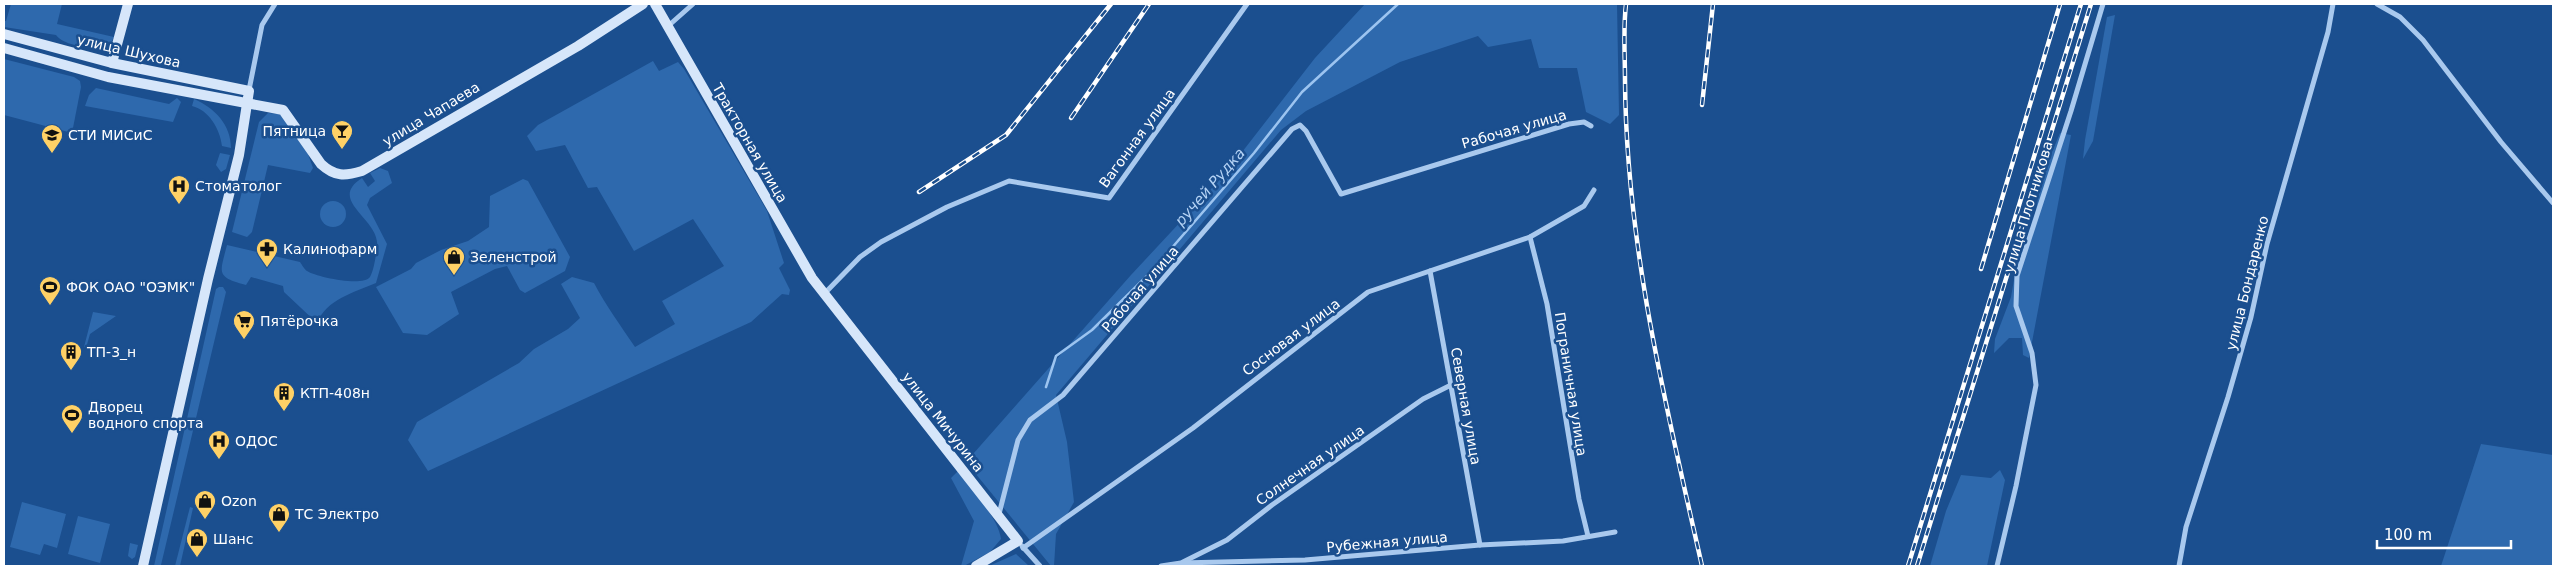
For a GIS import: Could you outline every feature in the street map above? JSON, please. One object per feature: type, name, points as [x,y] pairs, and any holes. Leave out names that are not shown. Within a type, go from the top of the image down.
[{"type":"main road","points":[[112,63],[128,4]]},
{"type":"main road","name":"улица Чапаева","points":[[246,104],[271,106],[283,110],[328,170],[344,176],[362,171],[578,46],[643,4]]},
{"type":"main road","name":"Тракторная улица","points":[[655,4],[812,278],[824,294]]},
{"type":"main road","name":"улица Шухова","points":[[4,34],[112,63],[249,91]]},
{"type":"main road","name":"улица Шухова","points":[[4,48],[108,77],[246,104]]},
{"type":"main road","points":[[143,566],[208,279],[239,154],[249,91]]},
{"type":"main road","name":"улица Мичурина","points":[[824,294],[1020,544]]},
{"type":"main road","points":[[976,566],[1020,544]]},
{"type":"street","points":[[249,91],[262,25],[275,4]]},
{"type":"street","points":[[667,27],[693,4]]},
{"type":"street","name":"Вагонная улица","points":[[824,294],[860,257],[881,242],[947,207],[1008,181],[1109,198],[1247,4]]},
{"type":"street","name":"улица Плотникова","points":[[1997,566],[2016,486],[2036,386],[2032,352],[2016,306],[2017,276],[2071,111],[2103,4]]},
{"type":"street","name":"улица Бондаренко","points":[[2178,566],[2186,527],[2228,397],[2251,317],[2267,244],[2328,32],[2333,4]]},
{"type":"street","points":[[2377,4],[2400,17],[2423,40],[2501,142],[2553,203]]},
{"type":"street","name":"Рабочая улица","points":[[998,515],[1018,440],[1030,420],[1062,395],[1292,129],[1300,125],[1306,131],[1341,194],[1569,124],[1584,122],[1590,126]]},
{"type":"street","name":"Сосновая улица","points":[[1020,544],[1193,428],[1368,292],[1530,236],[1584,206],[1594,190]]},
{"type":"street","name":"Пограничная улица","points":[[1530,236],[1547,304],[1579,499],[1588,536]]},
{"type":"street","name":"Северная улица","points":[[1430,271],[1480,546]]},
{"type":"street","name":"Солнечная улица","points":[[1181,562],[1227,540],[1272,505],[1423,399],[1451,385]]},
{"type":"street","name":"Рубежная улица","points":[[1161,566],[1181,562],[1305,560],[1563,541],[1614,532]]},
{"type":"street","name":"улица Мичурина","points":[[1020,544],[1040,566]]},
{"type":"shaded area","points":[[11,4],[62,4],[57,24],[114,37],[109,47],[96,48],[73,45],[56,35],[4,27],[4,21],[6,21]]},
{"type":"shaded area","points":[[1365,4],[1617,4],[1619,115],[1610,124],[1586,112],[1577,68],[1539,68],[1531,39],[1488,47],[1478,36],[1400,62],[1306,111],[1281,130],[1056,395],[1067,442],[1074,502],[1056,534],[1054,566],[1051,566],[966,462],[1131,275],[1225,174],[1315,58]]},
{"type":"shaded area","points":[[2115,15],[2093,141],[2083,159],[2107,17]]},
{"type":"shaded area","points":[[4,59],[74,77],[80,81],[81,87],[72,133],[4,115]]},
{"type":"shaded area","points":[[653,61],[659,71],[678,62],[684,69],[767,211],[784,263],[779,268],[790,290],[789,295],[782,294],[751,322],[428,471],[408,440],[417,422],[519,363],[534,349],[568,329],[580,318],[561,284],[572,277],[594,283],[635,347],[675,324],[662,301],[724,266],[693,219],[634,251],[597,187],[588,188],[565,145],[536,151],[527,136],[538,125]]},
{"type":"shaded area","points":[[96,88],[169,104],[177,98],[181,102],[173,122],[85,106],[89,95]]},
{"type":"shaded area","points":[[194,99],[209,107],[220,118],[228,132],[231,148],[222,146],[219,133],[213,121],[204,112],[192,106]]},
{"type":"shaded area","points":[[268,113],[280,114],[308,154],[313,168],[310,173],[268,165],[252,232],[247,237],[232,232],[259,122]]},
{"type":"shaded area","points":[[2060,133],[2071,135],[2029,358],[2023,355],[2022,338],[2009,338],[1994,353],[1995,339],[2011,297],[2017,262],[2034,221],[2042,176]]},
{"type":"shaded area","points":[[220,153],[230,155],[226,169],[221,172],[216,165]]},
{"type":"shaded area","points":[[380,168],[388,171],[392,183],[370,198],[367,205],[387,244],[376,283],[334,302],[321,315],[317,323],[284,292],[283,286],[251,277],[246,285],[229,279],[222,272],[227,245],[300,262],[307,271],[329,278],[349,281],[366,280],[370,277],[374,267],[377,247],[376,237],[352,203],[350,195],[352,186],[362,178],[368,187],[375,181],[370,173]]},
{"type":"shaded area","points":[[523,179],[528,181],[570,257],[565,271],[525,293],[520,290],[507,266],[495,269],[451,292],[459,314],[427,335],[403,333],[376,287],[411,269],[416,263],[441,250],[468,241],[489,227],[490,196]]},
{"type":"shaded area","points":[[333,201],[342,205],[346,214],[342,223],[333,227],[324,223],[320,214],[324,205]]},
{"type":"shaded area","points":[[223,287],[226,292],[161,565],[164,566],[154,566],[216,289]]},
{"type":"shaded area","points":[[93,312],[116,316],[90,334],[86,348],[84,347]]},
{"type":"shaded area","points":[[2481,444],[2553,455],[2553,566],[2441,566]]},
{"type":"shaded area","points":[[2000,470],[2005,480],[1987,566],[1930,566],[1946,511],[1961,475],[1991,478]]},
{"type":"shaded area","points":[[958,471],[990,513],[999,530],[1001,539],[990,552],[964,566],[961,566],[974,521],[951,478]]},
{"type":"shaded area","points":[[22,502],[66,514],[57,548],[44,544],[40,555],[10,547]]},
{"type":"shaded area","points":[[190,507],[193,508],[180,566],[175,566]]},
{"type":"shaded area","points":[[78,516],[110,524],[100,563],[68,554]]},
{"type":"shaded area","points":[[130,543],[138,545],[135,557],[132,559],[128,556]]},
{"type":"shaded area","points":[[1016,554],[1029,566],[989,566]]},
{"type":"waterway","name":"ручей Рудка","points":[[1046,387],[1056,356],[1092,330],[1151,272],[1254,153],[1302,92],[1398,4]]},
{"type":"railway","points":[[919,192],[1006,135],[1111,4]]},
{"type":"railway","points":[[1071,118],[1149,4]]},
{"type":"railway","points":[[1626,4],[1624,42],[1627,142],[1640,264],[1662,385],[1702,566]]},
{"type":"railway","points":[[1702,105],[1713,4]]},
{"type":"railway","points":[[1981,269],[2060,4]]},
{"type":"railway","points":[[1908,566],[2081,4]]},
{"type":"railway","points":[[1917,566],[2091,4]]},
{"type":"place","name":"Пятница","points":[[342,150]]},
{"type":"place","name":"СТИ МИСиС","points":[[52,154]]},
{"type":"place","name":"Стоматолог","points":[[179,205]]},
{"type":"place","name":"Калинофарм","points":[[267,268]]},
{"type":"place","name":"Зеленстрой","points":[[454,276]]},
{"type":"place","name":"ФОК ОАО \"ОЭМК\"","points":[[50,306]]},
{"type":"place","name":"Пятёрочка","points":[[244,340]]},
{"type":"place","name":"ТП-3_н","points":[[71,371]]},
{"type":"place","name":"КТП-408н","points":[[284,412]]},
{"type":"place","name":"Дворец водного спорта","points":[[72,434]]},
{"type":"place","name":"ОДОС","points":[[219,460]]},
{"type":"place","name":"Ozon","points":[[205,520]]},
{"type":"place","name":"ТС Электро","points":[[279,533]]},
{"type":"place","name":"Шанс","points":[[197,558]]}]
